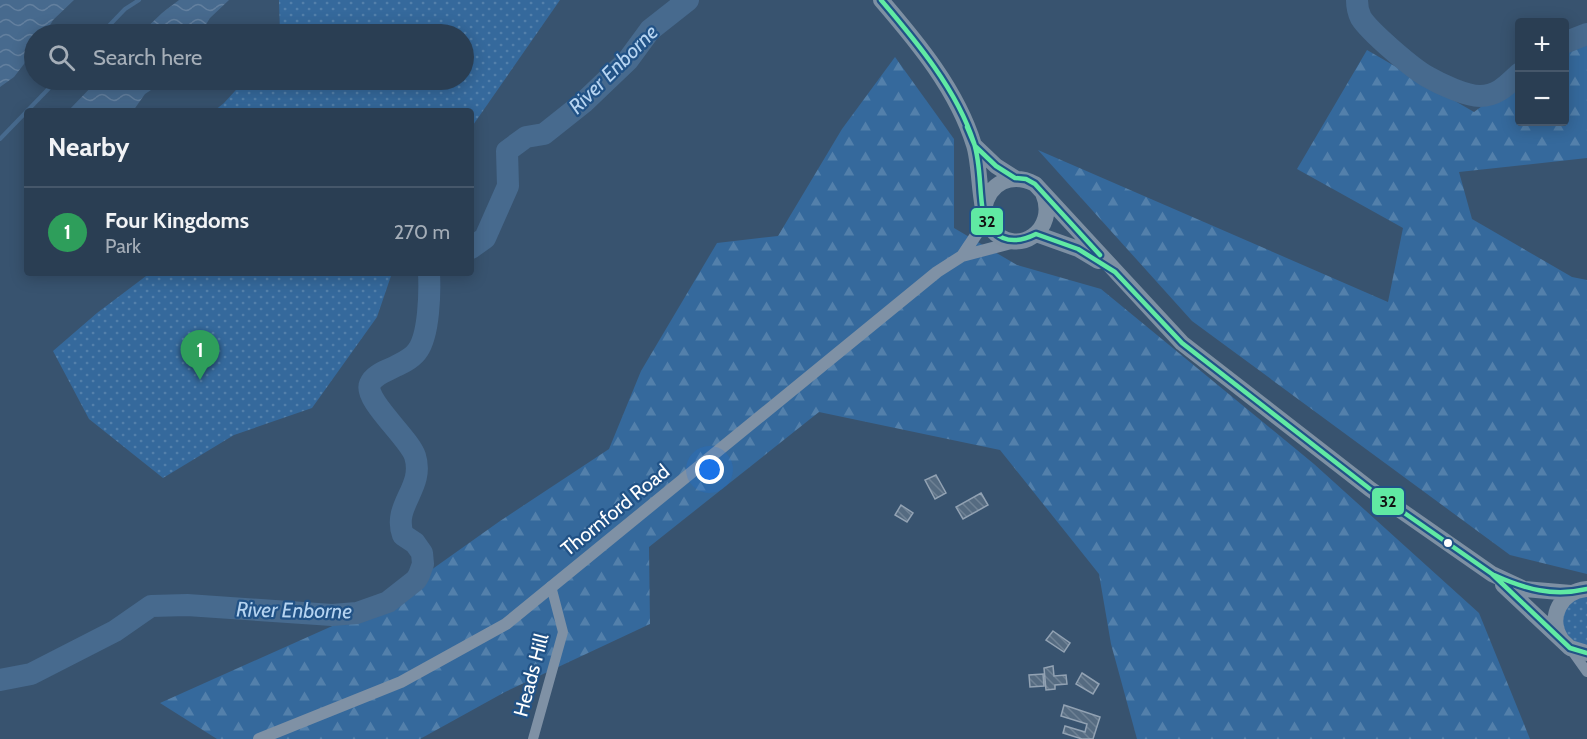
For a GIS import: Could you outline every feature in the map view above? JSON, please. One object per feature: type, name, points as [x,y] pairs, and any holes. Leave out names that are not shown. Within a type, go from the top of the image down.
[{"type":"highway","points":[[881,0],[929,59],[955,99],[975,146],[984,212],[992,230],[1009,240],[1028,238],[1078,249],[1115,272]]},
{"type":"highway","points":[[975,146],[996,166],[1015,178]]},
{"type":"highway","points":[[984,212],[986,199],[992,189],[1004,180],[1026,179],[1035,184],[1182,343],[1370,489],[1492,574],[1567,645],[1587,653]]},
{"type":"highway","points":[[1028,238],[1044,225],[1047,201],[1042,192]]},
{"type":"highway","points":[[1492,574],[1524,589],[1579,591]]},
{"type":"highway","points":[[1567,645],[1557,633],[1556,611],[1562,600],[1579,591]]},
{"type":"street","name":"Thornford Road","points":[[962,256],[976,235],[984,212]]},
{"type":"street","name":"Thornford Road","points":[[259,739],[401,682],[506,624],[937,272],[962,256],[1028,238]]},
{"type":"street","name":"Heads Hill","points":[[533,739],[563,632],[551,586]]},
{"type":"street","points":[[1567,645],[1587,672]]},
{"type":"green space","points":[[279,0],[560,0],[474,124],[474,108],[218,108],[236,90],[474,90],[474,24],[280,24]]},
{"type":"green space","points":[[1587,40],[1587,158],[1459,172],[1472,219],[1572,277],[1587,280],[1587,574],[1510,555],[1192,321],[1038,150],[1388,302],[1403,228],[1297,169],[1367,50],[1474,112],[1515,82],[1515,126],[1569,126],[1569,44]]},
{"type":"green space","points":[[895,57],[954,139],[954,228],[1017,265],[1101,289],[1314,464],[1479,613],[1530,739],[1137,739],[1111,644],[1099,574],[1000,450],[819,412],[649,547],[650,624],[505,692],[420,739],[217,739],[160,703],[386,602],[500,521],[609,449],[641,371],[717,243],[778,236],[842,129]]},
{"type":"green space","points":[[146,276],[391,276],[377,317],[312,408],[234,435],[163,478],[89,419],[53,351],[97,313]]},
{"type":"green space","points":[[1582,595],[1587,595],[1587,645],[1578,644],[1563,632],[1563,608]]},
{"type":"water","points":[[0,0],[74,0],[51,24],[24,24],[24,64],[14,77],[0,87]]},
{"type":"water","points":[[179,0],[229,0],[206,24],[150,24]]},
{"type":"water","points":[[88,90],[151,90],[145,94],[135,108],[71,108]]},
{"type":"building","points":[[936,475],[946,493],[935,499],[925,480]]},
{"type":"building","points":[[981,493],[988,505],[963,519],[956,507]]},
{"type":"building","points":[[901,505],[913,513],[907,522],[895,515]]},
{"type":"building","points":[[1053,631],[1070,643],[1064,652],[1046,640]]},
{"type":"building","points":[[1053,666],[1054,676],[1066,675],[1067,684],[1055,685],[1055,689],[1046,690],[1044,668]]},
{"type":"building","points":[[1082,673],[1099,684],[1093,694],[1076,684]]},
{"type":"building","points":[[1043,674],[1044,686],[1030,687],[1029,675]]},
{"type":"building","points":[[1064,705],[1100,717],[1093,739],[1082,739],[1063,733],[1065,726],[1085,732],[1087,724],[1061,716]]},
{"type":"waterway","points":[[111,24],[125,9],[139,0]]},
{"type":"waterway","name":"River Enborne","points":[[474,246],[485,238],[508,186],[507,151],[526,137],[544,134],[583,103],[628,60],[650,30],[688,0]]},
{"type":"waterway","name":"River Enborne","points":[[1357,0],[1361,18],[1373,32],[1412,66],[1446,86],[1480,96],[1502,89],[1515,77]]},
{"type":"waterway","name":"River Enborne","points":[[1569,41],[1587,34]]},
{"type":"waterway","points":[[30,108],[47,90]]},
{"type":"waterway","points":[[0,139],[24,114]]},
{"type":"waterway","name":"River Enborne","points":[[0,680],[31,674],[115,631],[151,606],[187,605],[332,615],[357,613],[388,602],[416,580],[423,564],[422,553],[415,543],[403,535],[401,524],[402,514],[416,478],[415,456],[373,399],[370,384],[381,373],[411,358],[422,343],[428,313],[429,276]]},
{"type":"transit line","name":"32","points":[[881,0],[934,67],[967,123],[976,151],[983,212],[991,229],[1010,240],[1027,238],[1036,234],[1078,249],[1115,272],[1182,343],[1370,489],[1492,574],[1570,648],[1587,653]]},
{"type":"transit line","name":"32","points":[[967,127],[975,146],[996,166],[1015,178],[1026,179],[1035,184],[1100,255]]},
{"type":"transit line","name":"32","points":[[1494,575],[1517,584],[1551,592],[1587,589]]},
{"type":"place","name":"Four Kingdoms","points":[[200,380]]}]
